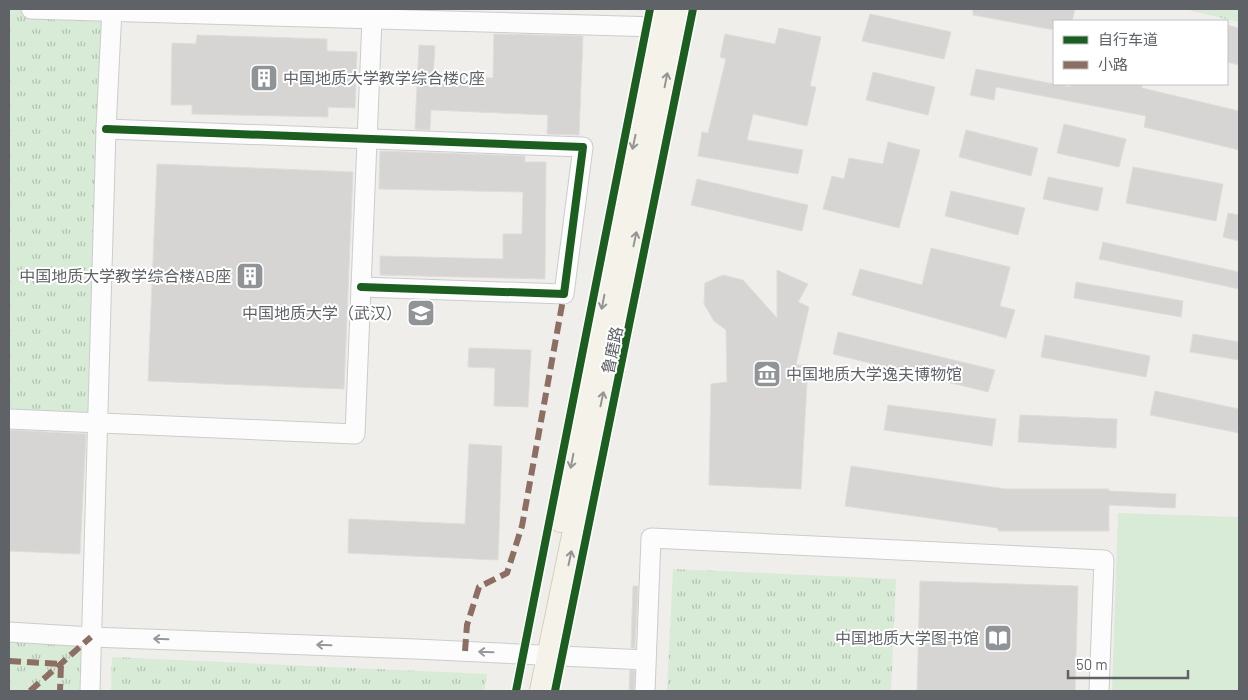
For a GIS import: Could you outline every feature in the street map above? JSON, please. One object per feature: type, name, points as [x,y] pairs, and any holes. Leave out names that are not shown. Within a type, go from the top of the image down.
[{"type":"main road","name":"鲁磨路","points":[[528,691],[542,655],[644,196],[680,9]]},
{"type":"main road","name":"鲁磨路","points":[[542,691],[542,655],[629,165],[660,18]]},
{"type":"street","points":[[31,9],[372,19],[660,18]]},
{"type":"street","points":[[90,691],[106,129],[112,10]]},
{"type":"street","points":[[9,419],[355,434],[372,19]]},
{"type":"street","points":[[106,129],[584,147],[564,294],[361,287]]},
{"type":"street","points":[[645,691],[651,538],[1104,560],[1099,691]]},
{"type":"street","points":[[9,632],[646,660]]},
{"type":"green space","points":[[1184,9],[1239,9],[1239,22]]},
{"type":"green space","points":[[9,10],[112,11],[98,423],[9,419]]},
{"type":"green space","points":[[1118,513],[1239,517],[1239,691],[1112,691]]},
{"type":"green space","points":[[673,569],[896,579],[891,691],[667,691]]},
{"type":"green space","points":[[9,632],[91,637],[89,691],[9,691]]},
{"type":"green space","points":[[112,657],[487,674],[484,691],[111,691]]},
{"type":"building","points":[[973,9],[1075,9],[1072,20],[1053,20],[1053,30],[973,15]]},
{"type":"building","points":[[870,14],[951,32],[944,59],[862,41]]},
{"type":"building","points":[[1228,25],[1239,28],[1239,65],[1228,62]]},
{"type":"building","points":[[779,28],[821,37],[810,86],[816,87],[807,126],[753,114],[747,140],[803,150],[798,174],[698,156],[702,132],[708,133],[726,59],[720,57],[725,34],[775,44]]},
{"type":"building","points":[[494,34],[583,36],[579,135],[547,134],[548,115],[431,110],[430,130],[415,129],[419,45],[435,46],[433,76],[493,78]]},
{"type":"building","name":"中国地质大学教学综合楼C座","points":[[197,35],[327,39],[327,51],[357,52],[355,108],[328,107],[328,117],[192,114],[192,105],[171,105],[172,43],[196,44]]},
{"type":"building","points":[[976,69],[1070,87],[1071,85],[1142,85],[1142,88],[1239,111],[1239,150],[1144,127],[1146,116],[996,87],[994,100],[970,95]]},
{"type":"building","points":[[873,72],[935,87],[928,115],[866,100]]},
{"type":"building","points":[[1064,124],[1126,139],[1119,167],[1057,153]]},
{"type":"building","points":[[966,130],[1038,148],[1031,176],[959,157]]},
{"type":"building","points":[[888,142],[920,150],[899,228],[823,209],[832,176],[844,179],[849,158],[883,164]]},
{"type":"building","points":[[380,151],[525,156],[525,162],[546,162],[545,279],[380,275],[380,256],[503,259],[503,234],[522,234],[523,192],[379,189]]},
{"type":"building","name":"中国地质大学教学综合楼AB座","points":[[157,164],[353,172],[344,389],[148,381]]},
{"type":"building","points":[[1133,167],[1223,184],[1216,221],[1126,203]]},
{"type":"building","points":[[1048,177],[1103,188],[1098,211],[1043,199]]},
{"type":"building","points":[[697,179],[808,205],[802,231],[691,205]]},
{"type":"building","points":[[951,191],[1025,208],[1018,235],[945,216]]},
{"type":"building","points":[[1228,213],[1239,215],[1239,241],[1223,237]]},
{"type":"building","points":[[1103,242],[1239,272],[1239,289],[1099,259]]},
{"type":"building","points":[[931,248],[1010,267],[1000,306],[1015,310],[1006,338],[852,295],[860,269],[922,285]]},
{"type":"building","name":"中国地质大学逸夫博物馆","points":[[777,270],[808,284],[798,302],[809,307],[796,365],[808,365],[801,489],[709,485],[711,384],[727,382],[726,330],[714,321],[704,304],[705,283],[723,275],[743,280],[777,318]]},
{"type":"building","points":[[1076,282],[1183,301],[1181,317],[1074,298]]},
{"type":"building","points":[[838,332],[995,370],[988,392],[833,354]]},
{"type":"building","points":[[1193,334],[1239,342],[1239,360],[1190,352]]},
{"type":"building","points":[[1045,335],[1150,356],[1146,377],[1041,357]]},
{"type":"building","points":[[469,348],[531,350],[528,407],[494,406],[495,368],[468,367]]},
{"type":"building","points":[[1155,391],[1239,409],[1239,433],[1150,415]]},
{"type":"building","points":[[888,405],[996,419],[992,446],[884,430]]},
{"type":"building","points":[[1020,415],[1117,419],[1116,448],[1018,442]]},
{"type":"building","points":[[9,430],[86,434],[80,554],[9,551]]},
{"type":"building","points":[[469,444],[502,446],[498,560],[348,553],[349,519],[465,524]]},
{"type":"building","points":[[851,466],[1005,489],[1109,489],[1109,491],[1176,494],[1175,508],[1109,505],[1109,531],[998,531],[998,528],[845,506]]},
{"type":"building","name":"中国地质大学图书馆","points":[[920,581],[1078,586],[1075,691],[917,691]]},
{"type":"building","points":[[633,586],[638,586],[635,648],[631,648]]},
{"type":"building","points":[[630,670],[635,671],[634,691],[629,691]]},
{"type":"marked path","points":[[465,651],[467,625],[479,587],[507,573],[522,526],[564,294]]},
{"type":"marked path","points":[[30,691],[91,637]]},
{"type":"marked path","points":[[9,661],[61,664],[60,691]]},
{"type":"cycle path","points":[[516,691],[650,9]]},
{"type":"cycle path","points":[[555,691],[693,9]]},
{"type":"cycle path","points":[[106,129],[583,147],[564,294],[361,287]]},
{"type":"place","name":"中国地质大学教学综合楼C座","points":[[264,78]]},
{"type":"place","name":"中国地质大学教学综合楼AB座","points":[[250,276]]},
{"type":"place","name":"中国地质大学（武汉）","points":[[421,313]]},
{"type":"place","name":"中国地质大学逸夫博物馆","points":[[767,374]]},
{"type":"place","name":"中国地质大学图书馆","points":[[998,638]]}]
